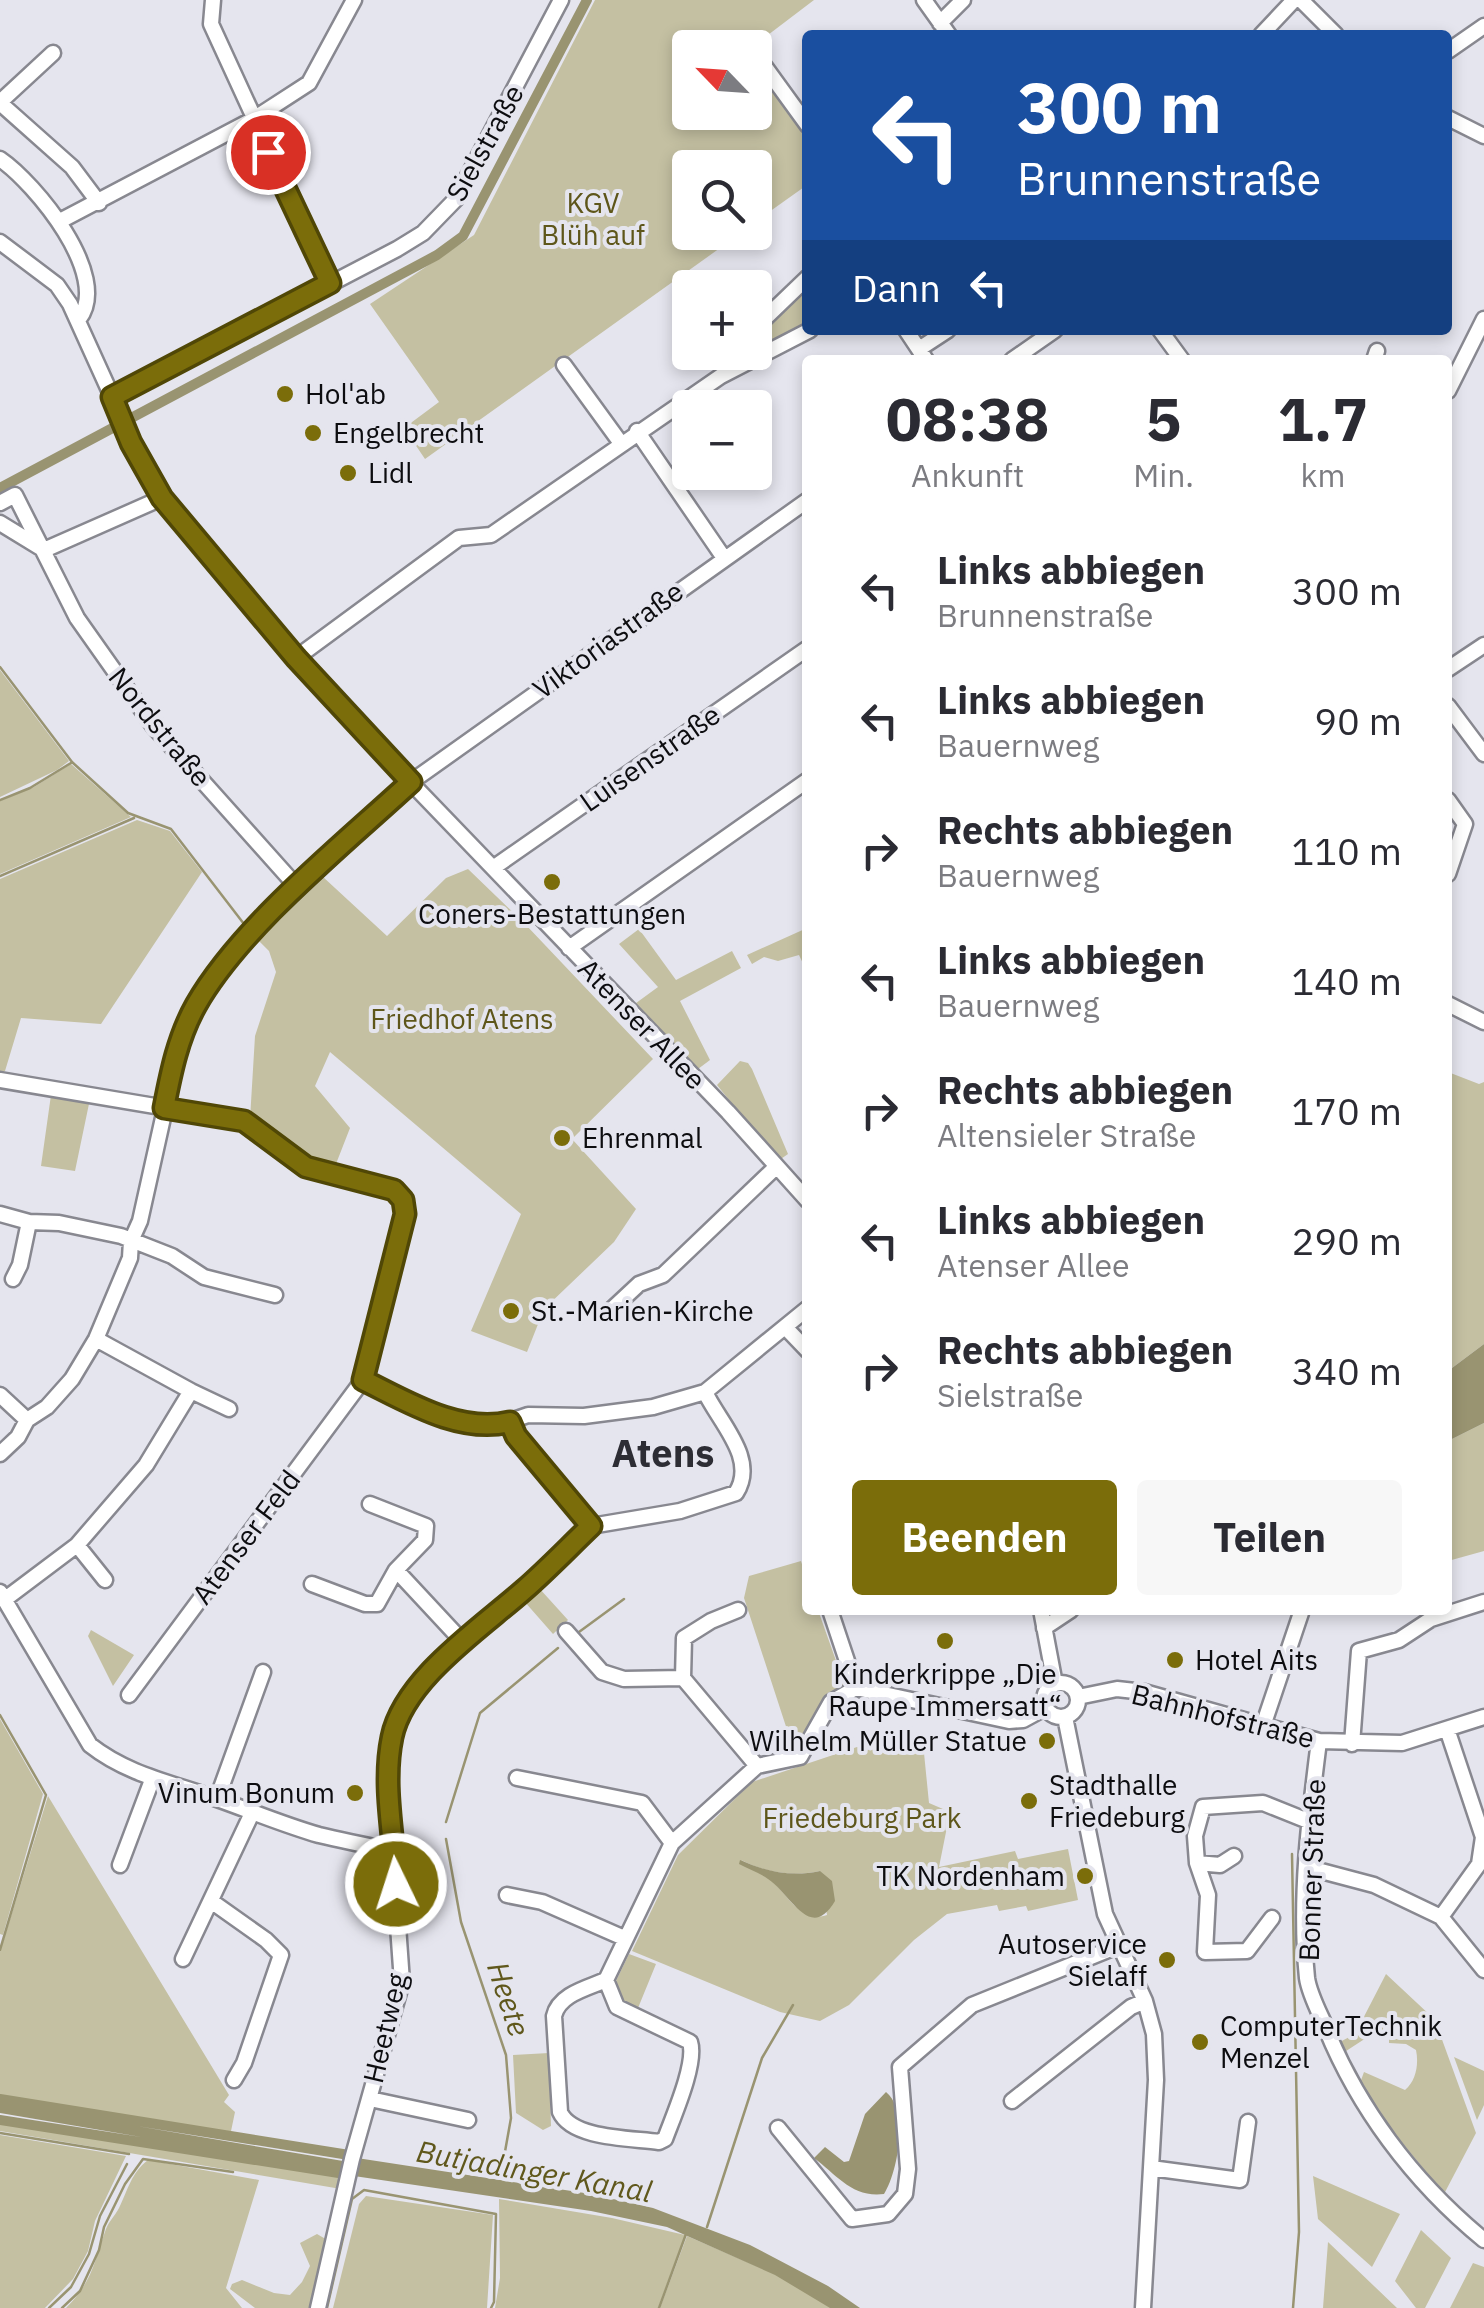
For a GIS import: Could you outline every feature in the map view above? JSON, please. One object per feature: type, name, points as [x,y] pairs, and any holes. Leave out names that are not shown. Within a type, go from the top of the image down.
[{"type":"street","points":[[214,0],[210,24],[330,283]]},
{"type":"street","points":[[60,221],[252,120],[309,83],[354,0]]},
{"type":"street","name":"Sielstraße","points":[[115,403],[397,249],[442,218],[456,199],[562,0]]},
{"type":"street","points":[[924,0],[945,29],[963,0]]},
{"type":"street","points":[[1266,30],[1298,0],[1331,30]]},
{"type":"street","points":[[1452,48],[1484,26]]},
{"type":"street","points":[[54,54],[0,103],[72,167],[99,203]]},
{"type":"street","points":[[772,76],[802,118]]},
{"type":"street","points":[[1452,120],[1484,136]]},
{"type":"street","points":[[0,159],[39,194],[60,221],[86,284],[87,302],[79,319]]},
{"type":"street","name":"Atenser Allee","points":[[0,242],[57,285],[79,319],[127,434],[162,498],[296,658],[802,1194]]},
{"type":"street","points":[[772,312],[802,283]]},
{"type":"street","points":[[1452,383],[1484,319]]},
{"type":"street","points":[[296,658],[459,538],[491,535],[620,442],[721,376],[802,334]]},
{"type":"street","points":[[922,355],[943,335]]},
{"type":"street","points":[[1019,355],[1048,335]]},
{"type":"street","points":[[564,365],[620,442]]},
{"type":"street","points":[[721,376],[725,370]]},
{"type":"street","points":[[637,431],[724,558]]},
{"type":"street","name":"Nordstraße","points":[[0,503],[15,495],[77,618],[154,727],[298,888]]},
{"type":"street","points":[[0,523],[44,550],[162,498]]},
{"type":"street","name":"Viktoriastraße","points":[[0,1454],[18,1437],[27,1420],[47,1407],[72,1379],[96,1340],[130,1258],[130,1241],[140,1221],[181,1037],[216,974],[248,936],[411,782],[802,504]]},
{"type":"street","points":[[1452,666],[1484,644]]},
{"type":"street","name":"Luisenstraße","points":[[493,868],[802,652]]},
{"type":"street","points":[[1452,715],[1484,754]]},
{"type":"street","points":[[569,948],[802,784]]},
{"type":"street","points":[[1452,806],[1465,824],[1452,862]]},
{"type":"street","points":[[1452,1006],[1484,1022]]},
{"type":"street","points":[[0,1080],[244,1121],[306,1167],[394,1190],[403,1200],[405,1214],[363,1380],[422,1409],[472,1425],[510,1422],[528,1415],[584,1416],[653,1407],[705,1392],[802,1313]]},
{"type":"street","points":[[610,1311],[640,1284],[664,1275],[776,1166]]},
{"type":"street","points":[[0,1214],[122,1236],[172,1256],[204,1277],[274,1295]]},
{"type":"street","points":[[13,1279],[20,1266],[29,1222]]},
{"type":"street","points":[[785,1327],[802,1345]]},
{"type":"street","points":[[96,1340],[229,1409]]},
{"type":"street","name":"Atenser Feld","points":[[129,1694],[363,1380]]},
{"type":"street","points":[[191,1392],[146,1465],[76,1545],[2,1596],[90,1745],[152,1780],[320,1835],[394,1851]]},
{"type":"street","points":[[510,1422],[516,1436],[591,1526],[680,1511],[736,1493],[744,1473],[742,1459],[705,1392]]},
{"type":"street","points":[[0,1395],[27,1420]]},
{"type":"street","points":[[312,1584],[365,1604],[378,1604],[396,1570],[425,1540],[426,1526],[370,1504]]},
{"type":"street","name":"Heetweg","points":[[318,2308],[351,2166],[402,1982],[387,1771],[393,1733],[407,1699],[463,1642],[591,1526]]},
{"type":"street","points":[[76,1545],[106,1580]]},
{"type":"street","points":[[396,1570],[463,1642]]},
{"type":"street","points":[[1452,1612],[1484,1602]]},
{"type":"street","points":[[738,1610],[684,1638],[683,1678],[757,1766]]},
{"type":"street","points":[[832,1615],[856,1688]]},
{"type":"street","points":[[1042,1615],[1056,1684]]},
{"type":"street","points":[[1044,1628],[1064,1615]]},
{"type":"street","points":[[1264,1726],[1300,1615]]},
{"type":"street","points":[[1352,1744],[1359,1651],[1399,1640],[1443,1615]]},
{"type":"street","points":[[566,1631],[602,1672],[624,1679],[683,1678]]},
{"type":"street","points":[[217,1799],[263,1672]]},
{"type":"street","points":[[1056,1684],[1069,1684],[1078,1697],[1076,1710],[1065,1718],[1054,1716],[1045,1708],[1045,1692],[1056,1684]]},
{"type":"street","points":[[606,1980],[617,2007],[690,2042],[693,2052],[665,2139],[659,2142],[578,2130],[565,2124],[560,2112],[554,2016],[556,2006],[566,1998],[606,1980],[672,1842],[757,1766],[800,1757],[831,1702],[856,1688],[1009,1721],[1023,1720],[1045,1708]]},
{"type":"street","name":"Bahnhofstraße","points":[[1078,1697],[1128,1689],[1320,1742],[1352,1744],[1402,1743],[1484,1718]]},
{"type":"street","points":[[1065,1718],[1105,1914],[1145,2001],[1156,2048],[1143,2308]]},
{"type":"street","points":[[1441,1918],[1479,1864],[1482,1837],[1447,1729]]},
{"type":"street","name":"Bonner Straße","points":[[1320,1742],[1308,1821],[1308,1982],[1340,2065],[1388,2141],[1444,2204],[1484,2240]]},
{"type":"street","points":[[517,1778],[642,1804],[672,1842]]},
{"type":"street","points":[[120,1865],[152,1780]]},
{"type":"street","points":[[1272,1918],[1247,1950],[1205,1952],[1208,1896],[1194,1836],[1203,1807],[1264,1803],[1308,1821]]},
{"type":"street","points":[[183,1959],[252,1814]]},
{"type":"street","points":[[1198,1863],[1220,1865],[1234,1856]]},
{"type":"street","points":[[1306,1866],[1374,1885],[1441,1918],[1484,1970]]},
{"type":"street","points":[[507,1895],[542,1902],[624,1938]]},
{"type":"street","points":[[211,1901],[281,1955],[244,2064],[234,2080]]},
{"type":"street","points":[[778,2128],[852,2220],[888,2214],[905,2194],[908,2169],[900,2067],[972,2005],[1118,1946]]},
{"type":"street","points":[[1012,2102],[1130,2007],[1145,2001]]},
{"type":"street","points":[[370,2099],[468,2120]]},
{"type":"street","points":[[1152,2168],[1240,2180],[1248,2122]]},
{"type":"green space","name":"KGV Blüh auf","points":[[595,0],[814,0],[772,32],[672,30],[672,130],[772,130],[772,79],[802,125],[802,189],[772,210],[772,150],[672,150],[672,250],[717,250],[689,270],[672,270],[672,282],[425,459],[404,428],[439,402],[370,304],[474,235]]},
{"type":"green space","points":[[802,288],[802,329],[772,345],[772,319]]},
{"type":"green space","points":[[0,670],[69,761],[0,797]]},
{"type":"green space","points":[[71,764],[131,817],[0,874],[0,801],[34,787]]},
{"type":"green space","points":[[137,820],[170,831],[202,872],[101,1024],[21,1018],[5,1071],[0,1072],[0,879]]},
{"type":"green space","name":"Friedhof Atens","points":[[468,869],[653,1059],[572,1139],[636,1209],[614,1242],[544,1309],[527,1352],[471,1331],[521,1214],[330,1052],[315,1086],[350,1128],[334,1169],[307,1161],[250,1119],[255,1036],[276,972],[269,951],[258,940],[322,876],[387,936],[446,878]]},
{"type":"green space","points":[[639,929],[676,980],[732,951],[741,968],[680,1001],[710,1060],[698,1069],[632,1006],[658,987],[619,944]]},
{"type":"green space","points":[[802,930],[802,961],[799,955],[778,961],[764,957],[752,964],[747,955]]},
{"type":"green space","points":[[740,1061],[752,1069],[788,1154],[778,1161],[717,1085]]},
{"type":"green space","points":[[1452,1074],[1479,1084],[1484,1082],[1484,1344],[1452,1368]]},
{"type":"green space","points":[[51,1095],[90,1099],[75,1171],[41,1166]]},
{"type":"green space","points":[[1484,1423],[1484,1551],[1452,1560],[1452,1439]]},
{"type":"green space","points":[[801,1561],[802,1615],[820,1615],[845,1686],[816,1712],[802,1742],[793,1748],[744,1598],[749,1576]]},
{"type":"green space","points":[[539,1588],[568,1620],[553,1634],[524,1601]]},
{"type":"green space","points":[[91,1630],[134,1655],[113,1686],[88,1636]]},
{"type":"green space","points":[[0,1719],[43,1794],[3,1935],[0,1934]]},
{"type":"green space","name":"Friedeburg Park","points":[[857,1747],[924,1753],[929,1803],[950,1812],[939,1867],[1015,1851],[1018,1859],[1068,1849],[1078,1900],[1028,1911],[1026,1906],[999,1911],[997,1905],[947,1914],[914,1940],[849,2005],[820,2021],[780,2012],[632,1951],[678,1855],[752,1782]],"holes":[[[741,1860],[790,1874],[820,1871],[827,1915],[817,1917],[802,1911],[769,1878]]]},
{"type":"green space","points":[[48,1796],[229,2095],[224,2102],[235,2112],[230,2136],[0,2099],[0,1952]]},
{"type":"green space","points":[[629,1954],[656,1964],[638,2008],[622,2000],[616,1981]]},
{"type":"green space","points":[[1386,1974],[1432,2017],[1363,2040],[1343,2053],[1338,2043],[1355,2034]]},
{"type":"green space","points":[[1436,2023],[1476,2133],[1444,2194],[1391,2129],[1360,2083],[1364,2072],[1405,2090],[1416,2072],[1416,2050],[1406,2044],[1389,2043],[1389,2038]]},
{"type":"green space","points":[[549,2053],[551,2126],[543,2130],[516,2113],[513,2055]]},
{"type":"green space","points":[[1454,2057],[1484,2071],[1484,2105],[1477,2120]]},
{"type":"green space","points":[[0,2120],[345,2174],[341,2189],[0,2131]]},
{"type":"green space","points":[[0,2135],[126,2156],[95,2221],[88,2251],[73,2279],[45,2308],[0,2308]]},
{"type":"green space","points":[[148,2160],[259,2180],[226,2288],[242,2308],[66,2308],[87,2280],[107,2226],[134,2176]]},
{"type":"green space","points":[[1313,2176],[1400,2214],[1372,2267],[1318,2219]]},
{"type":"green space","points":[[366,2196],[493,2215],[487,2308],[333,2308],[359,2204]]},
{"type":"green space","points":[[499,2199],[685,2235],[658,2308],[495,2308],[500,2278]]},
{"type":"green space","points":[[1421,2230],[1451,2258],[1425,2308],[1416,2308],[1395,2281]]},
{"type":"green space","points":[[317,2234],[329,2241],[312,2308],[255,2308],[230,2289],[242,2280],[290,2295],[310,2266],[300,2243]]},
{"type":"green space","points":[[687,2236],[791,2281],[832,2308],[660,2308]]},
{"type":"green space","points":[[1328,2242],[1397,2308],[1323,2308]]},
{"type":"green space","points":[[1473,2263],[1484,2267],[1484,2308],[1450,2308]]},
{"type":"shaded area","points":[[1484,1344],[1484,1423],[1452,1439],[1452,1368]]},
{"type":"shaded area","points":[[740,1860],[779,1872],[820,1871],[832,1881],[835,1901],[826,1913],[809,1916],[768,1879],[739,1864]]},
{"type":"shaded area","points":[[886,2092],[897,2112],[899,2142],[884,2194],[873,2194],[854,2189],[814,2158],[825,2147],[844,2162],[849,2161],[865,2114]]},
{"type":"shaded area","points":[[357,2158],[591,2194],[653,2208],[750,2245],[828,2286],[860,2308],[830,2308],[775,2275],[667,2227],[591,2211],[354,2176]]},
{"type":"waterway","points":[[0,488],[437,255],[463,236],[587,0]]},
{"type":"waterway","points":[[0,667],[72,762],[128,813],[171,829],[244,924]]},
{"type":"waterway","points":[[0,800],[30,788],[71,763]]},
{"type":"waterway","points":[[0,876],[134,818]]},
{"type":"waterway","points":[[107,1092],[155,1098]]},
{"type":"waterway","name":"Heete","points":[[579,1632],[624,1599]]},
{"type":"waterway","name":"Heete","points":[[446,1822],[480,1713],[558,1648]]},
{"type":"waterway","points":[[0,1715],[46,1795],[0,1950]]},
{"type":"waterway","name":"Heete","points":[[446,1839],[461,1922],[506,2055],[511,2118],[501,2174]]},
{"type":"waterway","points":[[1292,1854],[1299,2232],[1293,2308]]},
{"type":"waterway","points":[[707,2227],[762,2058],[793,2005]]},
{"type":"waterway","points":[[0,2099],[349,2155],[345,2174],[0,2120]]},
{"type":"waterway","points":[[0,2108],[354,2168]]},
{"type":"waterway","points":[[0,2133],[129,2154]]},
{"type":"waterway","points":[[62,2308],[80,2291],[99,2250],[104,2227],[125,2184],[143,2159],[233,2172]]},
{"type":"waterway","points":[[49,2308],[71,2287],[89,2254],[100,2216],[127,2164]]},
{"type":"waterway","points":[[327,2308],[352,2199],[364,2190],[496,2214],[491,2308]]},
{"type":"waterway","points":[[659,2308],[686,2234]]},
{"type":"place","name":"Hol'ab","points":[[285,394]]},
{"type":"place","name":"Engelbrecht","points":[[313,433]]},
{"type":"place","name":"Lidl","points":[[348,473]]},
{"type":"place","name":"Coners-Bestattungen","points":[[552,882]]},
{"type":"place","name":"Ehrenmal","points":[[562,1138]]},
{"type":"place","name":"St.-Marien-Kirche","points":[[511,1311]]},
{"type":"place","name":"Kinderkrippe „Die Raupe Immersatt“","points":[[945,1641]]},
{"type":"place","name":"Hotel Aits","points":[[1175,1660]]},
{"type":"place","name":"Wilhelm Müller Statue","points":[[1047,1741]]},
{"type":"place","name":"Vinum Bonum","points":[[355,1793]]},
{"type":"place","name":"Stadthalle Friedeburg","points":[[1029,1801]]},
{"type":"place","name":"TK Nordenham","points":[[1085,1876]]},
{"type":"place","name":"Autoservice Sielaff","points":[[1167,1960]]},
{"type":"place","name":"ComputerTechnik Menzel","points":[[1200,2042]]},
{"type":"district","name":"Atens","points":[[663,1454]]},
{"type":"route","points":[[268,152],[330,283],[112,397],[131,443],[162,498],[296,658],[411,782],[248,936],[216,974],[181,1037],[164,1108],[244,1121],[306,1167],[394,1190],[403,1200],[405,1214],[363,1380],[422,1409],[472,1425],[510,1422],[516,1436],[591,1526],[463,1642],[407,1699],[393,1733],[387,1771],[396,1884]]},
{"type":"water label","name":"Butjadinger Kanal","points":[[534,2172]]}]
